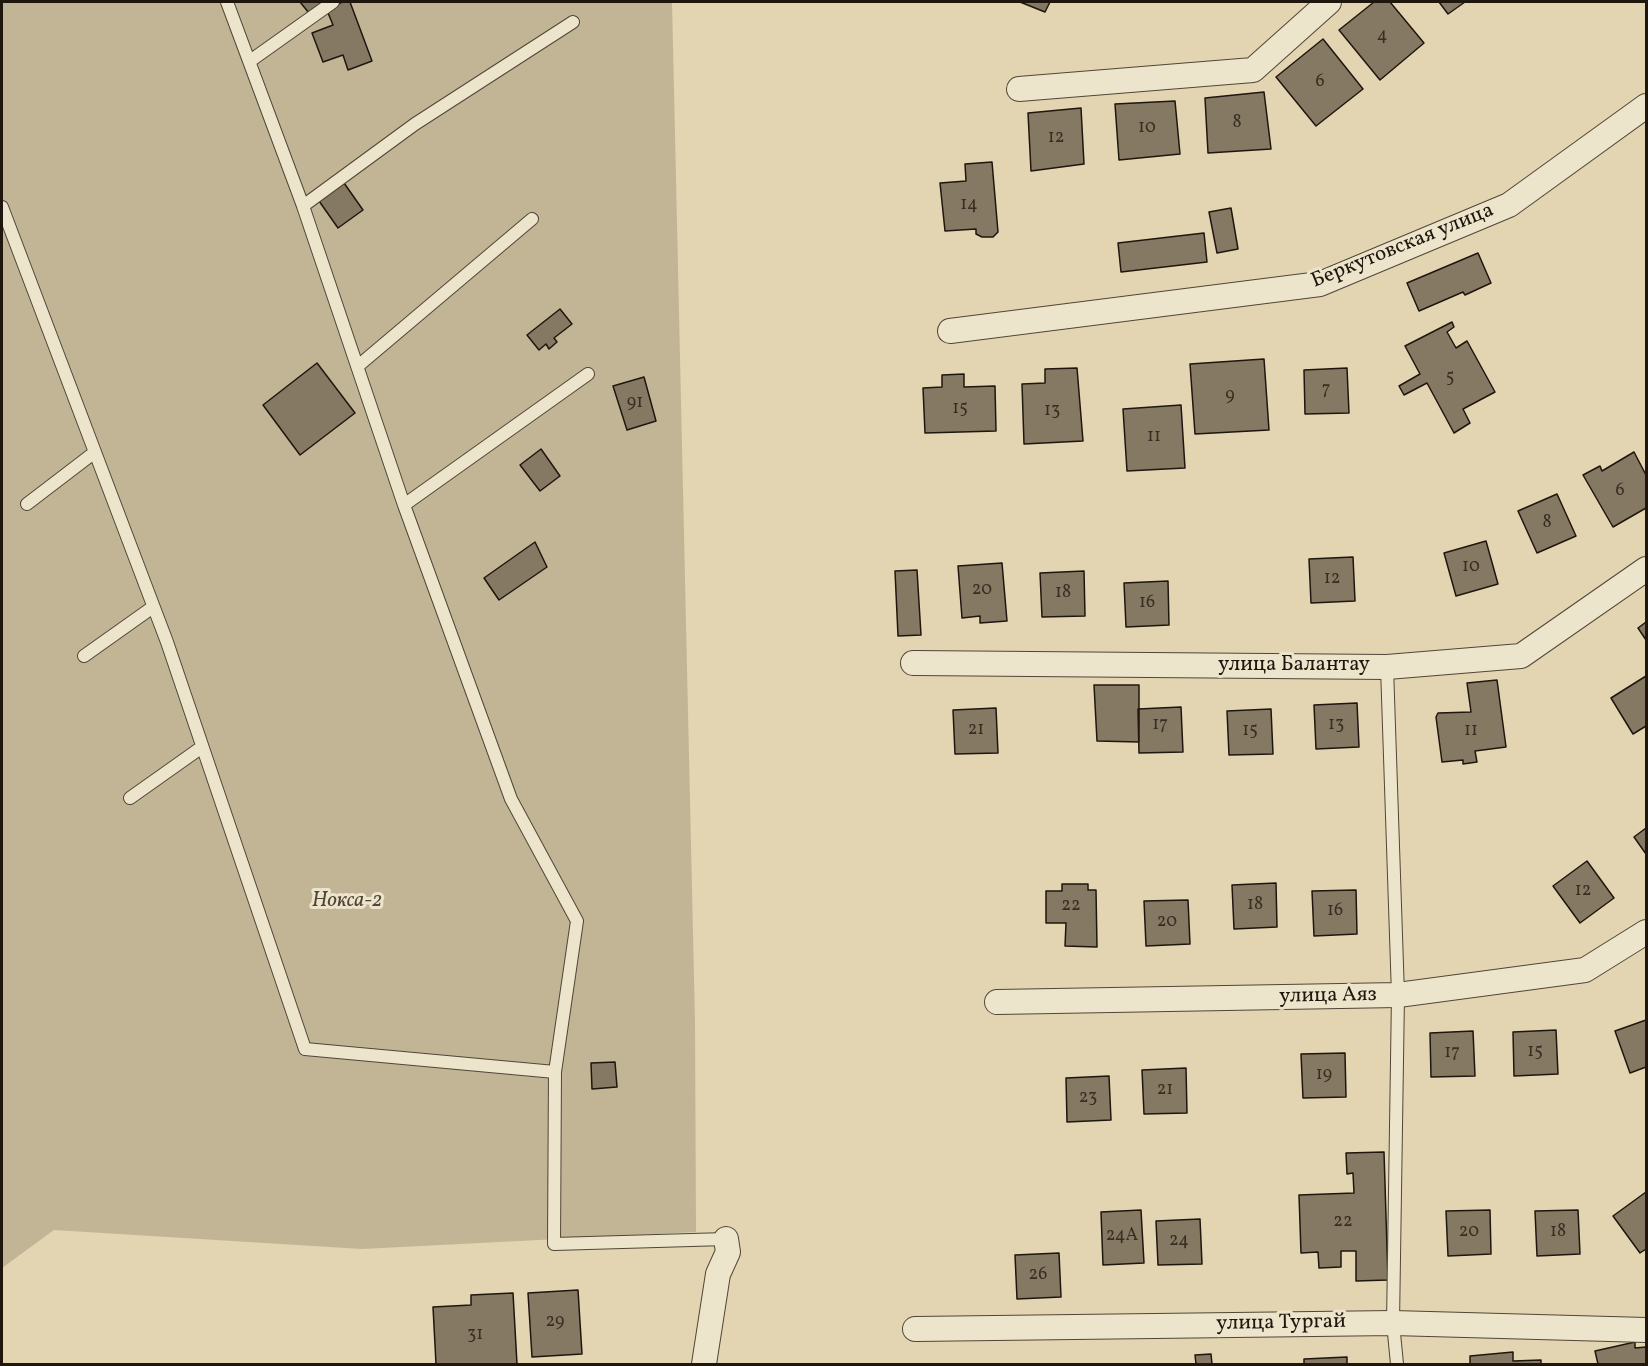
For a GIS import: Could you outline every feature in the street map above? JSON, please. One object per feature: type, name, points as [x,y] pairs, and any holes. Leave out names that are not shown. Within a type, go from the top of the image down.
[{"type":"street","points":[[1019,89],[1253,70],[1329,2]]},
{"type":"street","name":"Беркутовская улица","points":[[950,331],[1320,284],[1509,205],[1647,106]]},
{"type":"street","name":"улица Балантау","points":[[913,663],[1388,667],[1521,656],[1647,569]]},
{"type":"street","name":"улица Аяз","points":[[997,1002],[1398,995],[1585,970],[1647,932]]},
{"type":"street","points":[[704,1365],[718,1274],[728,1252],[726,1239]]},
{"type":"street","name":"улица Тургай","points":[[915,1329],[1393,1323],[1647,1330]]},
{"type":"lane","points":[[227,2],[303,206],[404,505],[511,799],[577,921],[555,1072],[554,1245],[726,1239]]},
{"type":"lane","points":[[250,61],[333,2]]},
{"type":"lane","points":[[303,206],[415,124],[573,22]]},
{"type":"lane","points":[[2,207],[153,606],[305,1049],[555,1072]]},
{"type":"lane","points":[[358,366],[532,219]]},
{"type":"lane","points":[[404,505],[588,374]]},
{"type":"lane","points":[[27,504],[94,452]]},
{"type":"lane","points":[[84,656],[153,606]]},
{"type":"lane","points":[[1388,667],[1398,995],[1393,1323],[1397,1365]]},
{"type":"lane","points":[[130,798],[202,747]]},
{"type":"green space","name":"Нокса-2","points":[[2,2],[672,2],[695,1022],[696,1232],[362,1249],[54,1230],[2,1268]]},
{"type":"building","points":[[300,2],[325,2],[309,13]]},
{"type":"building","points":[[350,2],[372,61],[348,70],[343,55],[323,62],[312,33],[333,25],[326,8]]},
{"type":"building","points":[[1020,2],[1050,2],[1045,12]]},
{"type":"building","points":[[1374,2],[1390,2],[1424,43],[1380,80],[1339,30]]},
{"type":"building","points":[[1439,2],[1465,2],[1448,14]]},
{"type":"building","points":[[1323,39],[1363,89],[1316,126],[1276,77]]},
{"type":"building","points":[[1264,92],[1271,149],[1208,153],[1205,98]]},
{"type":"building","points":[[1175,101],[1180,154],[1119,160],[1115,104]]},
{"type":"building","points":[[1081,108],[1084,164],[1031,171],[1028,113]]},
{"type":"building","points":[[992,162],[998,232],[993,237],[982,237],[976,234],[976,229],[945,231],[940,183],[966,181],[965,164]]},
{"type":"building","points":[[344,183],[363,210],[338,228],[319,201]]},
{"type":"building","points":[[1231,208],[1238,249],[1217,253],[1209,212]]},
{"type":"building","points":[[1204,233],[1207,262],[1121,272],[1118,243]]},
{"type":"building","points":[[1478,253],[1491,283],[1419,311],[1407,283]]},
{"type":"building","points":[[560,309],[572,324],[554,338],[557,342],[549,349],[546,344],[539,350],[527,335]]},
{"type":"building","points":[[1452,322],[1454,327],[1447,332],[1456,348],[1467,341],[1495,392],[1463,409],[1470,423],[1454,433],[1427,383],[1404,395],[1399,386],[1420,374],[1405,346]]},
{"type":"building","points":[[1264,359],[1269,430],[1195,434],[1190,364]]},
{"type":"building","points":[[317,363],[355,413],[300,455],[263,405]]},
{"type":"building","points":[[1077,368],[1083,441],[1024,444],[1022,384],[1045,383],[1045,369]]},
{"type":"building","points":[[1347,368],[1349,413],[1305,414],[1304,370]]},
{"type":"building","points":[[964,374],[964,387],[995,386],[996,431],[925,433],[923,388],[942,387],[942,375]]},
{"type":"building","points":[[644,377],[656,421],[627,430],[613,386]]},
{"type":"building","points":[[1181,405],[1185,468],[1127,471],[1123,409]]},
{"type":"building","points":[[541,449],[560,476],[540,491],[520,465]]},
{"type":"building","points":[[1634,452],[1646,475],[1646,508],[1613,527],[1583,475],[1600,466],[1602,471]]},
{"type":"building","points":[[1557,494],[1576,536],[1537,553],[1518,511]]},
{"type":"building","points":[[1486,541],[1498,584],[1456,596],[1444,553]]},
{"type":"building","points":[[535,542],[547,567],[499,600],[484,578]]},
{"type":"building","points":[[1353,557],[1355,601],[1311,603],[1309,559]]},
{"type":"building","points":[[1002,563],[1007,621],[980,623],[980,616],[962,618],[958,566]]},
{"type":"building","points":[[917,570],[921,635],[898,636],[895,571]]},
{"type":"building","points":[[1084,571],[1085,616],[1042,617],[1040,573]]},
{"type":"building","points":[[1168,581],[1169,625],[1126,627],[1124,583]]},
{"type":"building","points":[[1646,622],[1646,640],[1638,628]]},
{"type":"building","points":[[1646,676],[1646,726],[1633,734],[1611,698]]},
{"type":"building","points":[[1497,680],[1506,747],[1475,751],[1477,762],[1463,764],[1463,760],[1442,762],[1436,717],[1438,713],[1471,712],[1467,683]]},
{"type":"building","points":[[1094,685],[1139,685],[1139,742],[1097,741]]},
{"type":"building","points":[[1357,703],[1359,747],[1316,749],[1314,705]]},
{"type":"building","points":[[1181,707],[1183,752],[1139,753],[1138,709]]},
{"type":"building","points":[[996,708],[998,753],[955,754],[953,710]]},
{"type":"building","points":[[1271,709],[1273,754],[1229,755],[1227,711]]},
{"type":"building","points":[[1646,828],[1646,854],[1634,837]]},
{"type":"building","points":[[1587,861],[1614,898],[1580,923],[1553,886]]},
{"type":"building","points":[[1276,883],[1277,927],[1234,929],[1232,885]]},
{"type":"building","points":[[1062,884],[1088,884],[1088,890],[1096,890],[1097,947],[1065,946],[1066,923],[1046,923],[1046,891],[1062,891]]},
{"type":"building","points":[[1356,890],[1357,934],[1314,936],[1312,891]]},
{"type":"building","points":[[1188,900],[1190,944],[1146,946],[1144,901]]},
{"type":"building","points":[[1646,1020],[1646,1067],[1630,1073],[1615,1031]]},
{"type":"building","points":[[1556,1030],[1558,1074],[1514,1076],[1513,1032]]},
{"type":"building","points":[[1473,1031],[1475,1076],[1431,1077],[1430,1033]]},
{"type":"building","points":[[1345,1053],[1346,1097],[1303,1098],[1301,1054]]},
{"type":"building","points":[[615,1062],[617,1087],[592,1089],[591,1063]]},
{"type":"building","points":[[1186,1068],[1187,1113],[1144,1114],[1142,1070]]},
{"type":"building","points":[[1109,1076],[1111,1120],[1067,1122],[1066,1078]]},
{"type":"building","points":[[1384,1152],[1388,1280],[1356,1281],[1356,1251],[1341,1251],[1341,1267],[1319,1268],[1318,1252],[1301,1253],[1299,1195],[1354,1193],[1353,1173],[1347,1174],[1346,1153]]},
{"type":"building","points":[[1646,1192],[1646,1249],[1640,1253],[1613,1216]]},
{"type":"building","points":[[1141,1210],[1144,1263],[1103,1265],[1101,1212]]},
{"type":"building","points":[[1490,1210],[1491,1254],[1448,1256],[1446,1211]]},
{"type":"building","points":[[1578,1210],[1580,1254],[1537,1256],[1535,1211]]},
{"type":"building","points":[[1200,1219],[1202,1264],[1158,1265],[1156,1221]]},
{"type":"building","points":[[1059,1253],[1061,1297],[1017,1299],[1015,1255]]},
{"type":"building","points":[[578,1290],[582,1354],[532,1357],[528,1293]]},
{"type":"building","points":[[513,1293],[517,1364],[436,1364],[433,1307],[471,1305],[471,1295]]},
{"type":"building","points":[[1635,1342],[1635,1348],[1646,1347],[1646,1364],[1598,1364],[1595,1351]]},
{"type":"building","points":[[1513,1352],[1513,1361],[1541,1360],[1541,1364],[1470,1364],[1470,1356]]},
{"type":"building","points":[[1211,1354],[1212,1364],[1196,1364],[1195,1355]]},
{"type":"building","points":[[1347,1357],[1347,1364],[1304,1364],[1304,1359]]}]
